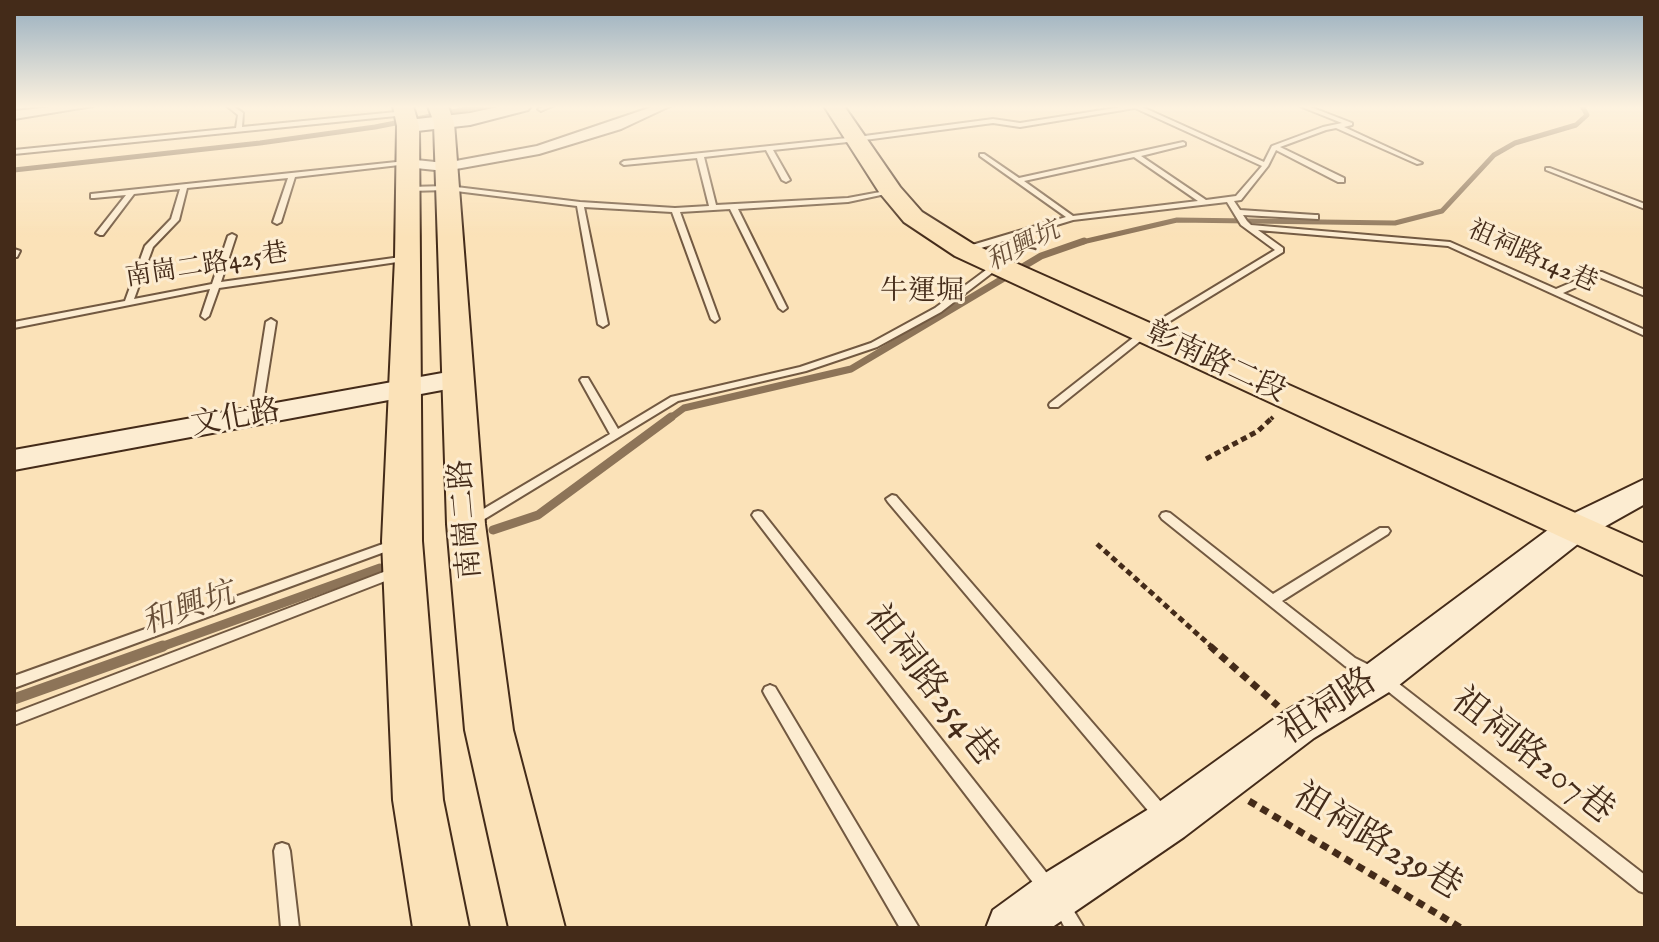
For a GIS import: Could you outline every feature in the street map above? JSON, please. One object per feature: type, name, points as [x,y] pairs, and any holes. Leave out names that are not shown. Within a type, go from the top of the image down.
[{"type":"main road","name":"南崗二路","points":[[420,150],[408,258],[403,555],[418,800],[441,928]]},
{"type":"main road","name":"南崗二路","points":[[434,150],[447,178],[466,524],[489,730],[537,928]]},
{"type":"main road","name":"彰南路二段","points":[[864,150],[891,192],[913,217],[964,250],[1645,561]]},
{"type":"street","points":[[447,178],[539,150]]},
{"type":"street","name":"文化路","points":[[14,460],[459,379]]},
{"type":"street","name":"祖祠路","points":[[1011,928],[1065,912],[1168,822],[1299,725],[1380,677],[1576,527],[1645,490]]},
{"type":"lane","points":[[14,152],[34,150]]},
{"type":"lane","points":[[94,196],[292,176],[360,150]]},
{"type":"lane","points":[[434,150],[447,178],[580,204],[675,210],[848,200],[891,192]]},
{"type":"lane","points":[[624,163],[758,150]]},
{"type":"lane","points":[[770,150],[786,180]]},
{"type":"lane","points":[[1018,180],[1157,150]]},
{"type":"lane","points":[[1233,150],[1266,165]]},
{"type":"lane","points":[[964,250],[1072,218],[1238,198],[1266,165],[1273,150]]},
{"type":"lane","points":[[1280,150],[1341,180]]},
{"type":"lane","points":[[1390,150],[1419,163]]},
{"type":"lane","points":[[700,155],[713,208]]},
{"type":"lane","points":[[982,155],[1072,218]]},
{"type":"lane","points":[[1135,155],[1203,201]]},
{"type":"lane","points":[[1548,169],[1645,207]]},
{"type":"lane","points":[[277,222],[292,176]]},
{"type":"lane","points":[[129,301],[149,246],[175,220],[184,189]]},
{"type":"lane","points":[[100,233],[131,193]]},
{"type":"lane","points":[[1054,405],[1146,332],[1280,250],[1248,225],[1229,199]]},
{"type":"lane","points":[[580,204],[603,324]]},
{"type":"lane","points":[[733,207],[783,308]]},
{"type":"lane","points":[[675,210],[715,319]]},
{"type":"lane","points":[[1236,212],[1315,217]]},
{"type":"lane","name":"祖祠路142巷","points":[[1248,225],[1450,244],[1645,333]]},
{"type":"lane","points":[[205,316],[232,236]]},
{"type":"lane","name":"南崗二路425巷","points":[[14,325],[214,286],[408,258]]},
{"type":"lane","points":[[466,524],[675,399],[803,369],[874,345],[1007,271]]},
{"type":"lane","points":[[1555,293],[1599,274],[1645,293]]},
{"type":"lane","points":[[256,417],[271,322]]},
{"type":"lane","points":[[585,380],[616,435]]},
{"type":"lane","points":[[892,499],[1168,822]]},
{"type":"lane","name":"祖祠路254巷","points":[[758,515],[1065,912]]},
{"type":"lane","name":"祖祠路207巷","points":[[1166,516],[1350,662],[1380,677],[1645,885]]},
{"type":"lane","points":[[1273,600],[1384,531]]},
{"type":"lane","points":[[14,682],[403,555]]},
{"type":"lane","points":[[14,719],[403,555]]},
{"type":"lane","points":[[770,691],[910,928]]},
{"type":"lane","points":[[282,851],[290,928]]},
{"type":"path","points":[[1206,459],[1258,431],[1291,400]]},
{"type":"path","points":[[1097,544],[1299,725]]},
{"type":"path","name":"祖祠路239巷","points":[[1220,784],[1461,928]]},
{"type":"waterway","points":[[14,170],[197,150]]},
{"type":"waterway","name":"和興坑","points":[[1079,243],[1177,220],[1395,223],[1442,211],[1494,155],[1503,150]]},
{"type":"waterway","name":"和興坑","points":[[1079,243],[1084,241]]},
{"type":"waterway","name":"和興坑","points":[[669,419],[684,408],[851,369],[1041,256],[1079,243]]},
{"type":"waterway","name":"和興坑","points":[[493,530],[538,515],[671,417]]},
{"type":"waterway","name":"和興坑","points":[[158,648],[380,568]]},
{"type":"waterway","name":"和興坑","points":[[14,699],[163,646]]},
{"type":"district","name":"牛運堀","points":[[922,293]]}]
